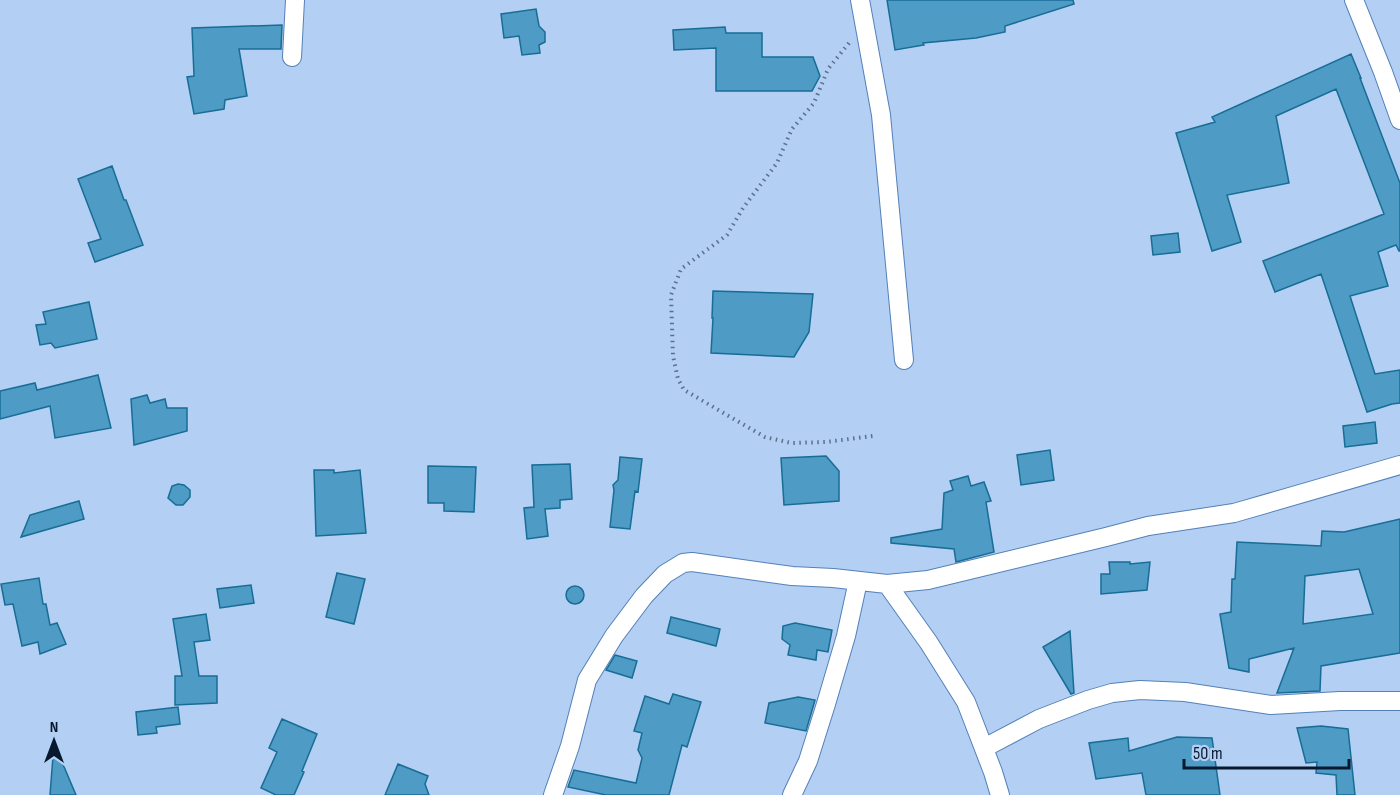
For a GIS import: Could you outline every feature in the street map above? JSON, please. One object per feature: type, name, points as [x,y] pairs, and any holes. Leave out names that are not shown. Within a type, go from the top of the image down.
[{"type":"street","points":[[292,57],[295,0]]},
{"type":"street","points":[[860,0],[882,116],[904,360]]},
{"type":"street","points":[[1354,0],[1400,120]]},
{"type":"street","points":[[553,795],[570,746],[587,680],[614,636],[644,596],[665,574],[683,564],[692,562],[792,576],[887,584],[927,580],[1148,526],[1234,513],[1400,465]]},
{"type":"street","points":[[792,795],[808,761],[826,704],[846,636],[858,581]]},
{"type":"street","points":[[887,584],[929,643],[966,702],[1000,795]]},
{"type":"street","points":[[984,748],[1039,719],[1112,693],[1140,690],[1185,692],[1271,705],[1340,701],[1400,701]]},
{"type":"path","points":[[864,23],[828,69],[814,103],[792,129],[777,163],[743,208],[727,235],[681,269],[671,295],[673,356],[678,379],[684,390],[765,437],[791,443],[826,442],[873,436]]},
{"type":"building","points":[[887,0],[1073,0],[1074,4],[1005,26],[1005,32],[976,38],[923,43],[924,45],[895,50]]},
{"type":"building","points":[[536,9],[539,26],[545,32],[545,42],[539,45],[540,53],[522,55],[519,36],[504,38],[501,14]]},
{"type":"building","points":[[282,25],[281,49],[239,49],[247,96],[225,100],[224,109],[194,114],[187,77],[194,76],[192,28]]},
{"type":"building","points":[[725,27],[726,33],[762,33],[762,57],[813,57],[820,76],[812,91],[716,91],[716,48],[674,50],[673,30]]},
{"type":"building","points":[[1351,54],[1400,183],[1400,251],[1396,245],[1378,252],[1388,286],[1350,296],[1375,374],[1400,370],[1400,403],[1367,412],[1321,274],[1275,292],[1263,261],[1384,214],[1336,89],[1276,116],[1289,183],[1227,195],[1241,242],[1212,251],[1176,133],[1215,122],[1212,117]]},
{"type":"building","points":[[112,166],[143,245],[95,262],[88,243],[101,239],[78,179]]},
{"type":"building","points":[[1178,233],[1180,252],[1153,255],[1151,236]]},
{"type":"building","points":[[713,291],[813,294],[809,332],[794,357],[711,353]]},
{"type":"building","points":[[89,302],[97,339],[55,348],[51,343],[40,345],[36,325],[46,324],[43,312]]},
{"type":"building","points":[[98,375],[111,428],[55,438],[50,406],[0,419],[0,391],[35,383],[37,390]]},
{"type":"building","points":[[147,395],[150,403],[165,399],[167,408],[187,408],[187,431],[134,445],[131,399]]},
{"type":"building","points":[[1375,422],[1377,443],[1345,447],[1343,426]]},
{"type":"building","points":[[1050,450],[1054,480],[1021,485],[1017,455]]},
{"type":"building","points":[[826,456],[839,471],[839,501],[784,505],[781,458]]},
{"type":"building","points":[[620,457],[642,459],[630,529],[610,527],[613,485],[618,480]]},
{"type":"building","points":[[570,464],[572,499],[560,500],[560,508],[545,509],[548,536],[527,539],[524,508],[534,507],[532,465]]},
{"type":"building","points":[[428,466],[476,467],[474,512],[444,511],[444,503],[428,503]]},
{"type":"building","points":[[314,470],[334,470],[334,473],[360,470],[366,533],[316,536]]},
{"type":"building","points":[[968,476],[971,486],[984,482],[991,501],[986,502],[994,552],[956,562],[954,549],[891,543],[891,538],[942,529],[944,493],[953,490],[950,481]]},
{"type":"building","points":[[178,484],[190,490],[190,497],[183,505],[176,505],[168,498],[172,486]]},
{"type":"building","points":[[79,501],[84,519],[21,537],[30,515]]},
{"type":"building","points":[[1400,519],[1400,653],[1321,666],[1320,691],[1277,693],[1294,648],[1249,659],[1249,672],[1229,668],[1220,614],[1231,612],[1232,579],[1235,579],[1237,542],[1321,546],[1322,531],[1344,532]],"holes":[[[1359,569],[1373,614],[1303,624],[1305,576]]]},
{"type":"building","points":[[1109,562],[1130,562],[1130,564],[1150,562],[1147,590],[1101,594],[1101,574],[1110,574]]},
{"type":"building","points":[[337,573],[365,579],[354,624],[326,617]]},
{"type":"building","points":[[39,578],[43,604],[46,604],[50,625],[57,623],[66,644],[40,654],[38,642],[22,646],[13,604],[5,605],[1,584]]},
{"type":"building","points":[[251,585],[254,603],[220,608],[217,589]]},
{"type":"building","points":[[575,586],[581,589],[584,595],[581,601],[575,604],[569,601],[566,595],[569,589]]},
{"type":"building","points":[[206,614],[210,640],[194,642],[199,676],[217,676],[217,703],[175,705],[175,676],[182,676],[173,619]]},
{"type":"building","points":[[671,617],[720,629],[716,646],[667,633]]},
{"type":"building","points":[[795,623],[832,630],[828,652],[817,650],[816,660],[788,655],[790,645],[782,639],[783,626]]},
{"type":"building","points":[[1070,631],[1074,693],[1071,694],[1043,647]]},
{"type":"building","points":[[615,655],[637,661],[632,678],[606,670]]},
{"type":"building","points":[[673,694],[701,702],[687,747],[682,745],[669,795],[606,795],[568,787],[574,770],[636,783],[642,758],[638,750],[642,733],[634,731],[645,696],[669,704]]},
{"type":"building","points":[[798,697],[815,700],[806,731],[765,723],[769,703]]},
{"type":"building","points":[[178,707],[180,724],[156,727],[157,733],[138,735],[136,712]]},
{"type":"building","points":[[282,719],[317,734],[294,795],[276,795],[261,788],[277,752],[269,748]]},
{"type":"building","points":[[1321,726],[1348,729],[1355,795],[1337,795],[1336,775],[1316,773],[1317,762],[1306,763],[1297,728]]},
{"type":"building","points":[[1177,737],[1212,738],[1220,795],[1146,795],[1142,773],[1096,779],[1089,743],[1128,738],[1129,751]]},
{"type":"building","points":[[54,743],[76,795],[50,795]]},
{"type":"building","points":[[398,764],[428,776],[425,784],[429,795],[385,795]]}]
